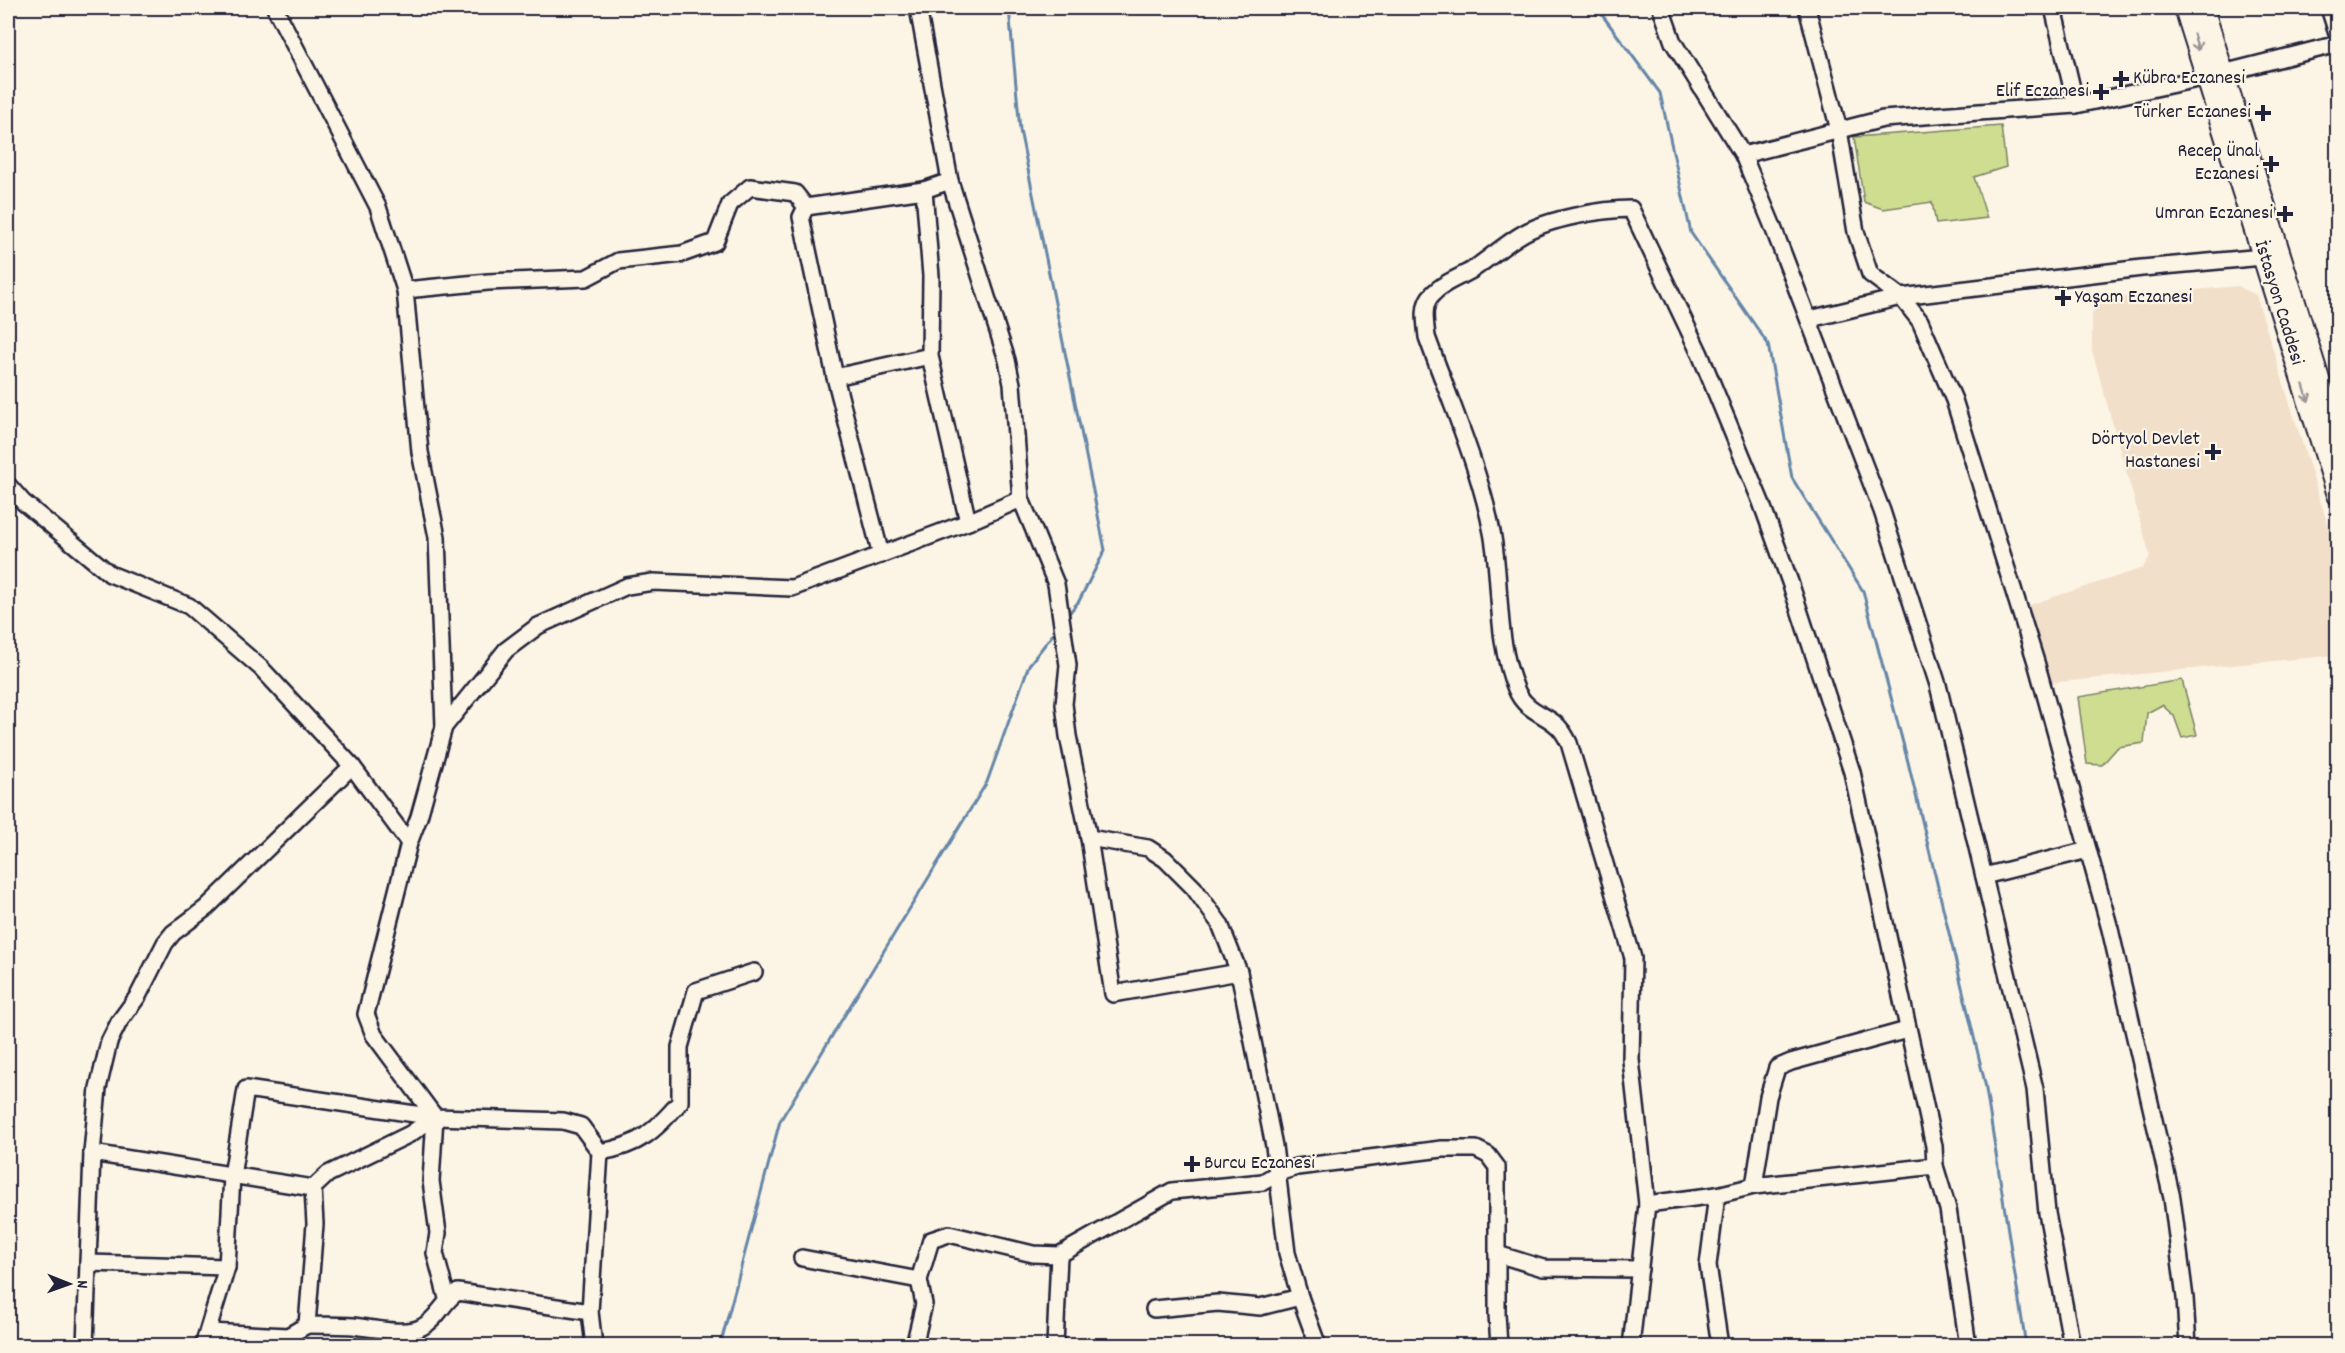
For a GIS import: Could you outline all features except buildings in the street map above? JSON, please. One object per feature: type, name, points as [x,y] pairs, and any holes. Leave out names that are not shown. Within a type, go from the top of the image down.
[{"type":"main road","points":[[2186,8],[2215,75]]},
{"type":"main road","points":[[2203,8],[2215,75]]},
{"type":"main road","name":"İstasyon Caddesi","points":[[2215,75],[2271,254],[2337,495]]},
{"type":"main road","name":"İstasyon Caddesi","points":[[2271,254],[2337,440]]},
{"type":"street","points":[[275,8],[378,207],[405,290],[420,452],[437,537],[444,727],[410,843],[366,1014],[374,1035],[435,1117],[431,1181],[438,1233],[435,1252],[447,1298]]},
{"type":"street","points":[[918,8],[950,182],[1007,360],[1013,396],[1021,499],[1056,584],[1068,665],[1064,704],[1068,736],[1089,838],[1113,994],[1239,972]]},
{"type":"street","points":[[925,8],[928,70]]},
{"type":"street","points":[[1661,8],[1673,42],[1743,155],[1810,319],[1882,511],[1938,686],[2035,1089],[2048,1213],[2072,1346]]},
{"type":"street","points":[[1810,8],[1839,130],[1857,232],[1870,274],[1900,297],[1920,321],[1954,400],[2036,662],[2110,929],[2172,1198],[2188,1346]]},
{"type":"street","points":[[2053,8],[2076,105]]},
{"type":"street","points":[[2330,8],[2337,36]]},
{"type":"street","points":[[1743,155],[1883,119],[2076,105],[2215,75],[2337,44]]},
{"type":"street","points":[[806,207],[924,190],[950,182]]},
{"type":"street","points":[[405,290],[489,282],[586,278],[618,261],[682,254],[715,242],[730,204],[750,187],[795,193],[806,207]]},
{"type":"street","points":[[924,190],[931,276],[930,356],[968,522]]},
{"type":"street","points":[[806,207],[801,217],[835,377],[881,555]]},
{"type":"street","points":[[1631,1346],[1647,1204],[1631,1060],[1633,958],[1569,743],[1561,729],[1532,710],[1522,701],[1516,690],[1507,661],[1501,624],[1494,545],[1486,504],[1427,338],[1425,317],[1430,297],[1523,233],[1542,224],[1613,209],[1631,209],[1700,354],[1787,572],[1852,772],[1934,1146],[1935,1166],[1948,1209],[1968,1346]]},
{"type":"street","points":[[1810,319],[1900,297],[2271,254]]},
{"type":"street","points":[[835,377],[930,356]]},
{"type":"street","points":[[8,485],[23,502],[110,574],[189,606],[261,668],[352,766],[410,843]]},
{"type":"street","points":[[444,727],[506,650],[538,626],[616,591],[653,582],[792,588],[968,522],[1021,499]]},
{"type":"street","points":[[85,1346],[98,1088],[109,1042],[119,1022],[138,996],[165,943],[173,933],[206,908],[352,766]]},
{"type":"street","points":[[1089,838],[1148,848],[1166,859],[1194,888],[1220,924],[1239,972],[1274,1146],[1287,1253],[1318,1346]]},
{"type":"street","points":[[1984,876],[2088,850]]},
{"type":"street","points":[[600,1152],[622,1148],[640,1139],[662,1123],[680,1102],[680,1047],[696,991],[754,972]]},
{"type":"street","points":[[1754,1186],[1768,1097],[1777,1068],[1791,1062],[1907,1030]]},
{"type":"street","points":[[590,1312],[458,1292],[447,1298],[437,1316],[420,1328],[392,1331],[307,1325],[288,1336],[206,1339],[227,1267],[232,1176],[246,1089],[435,1117],[563,1121],[581,1126],[600,1152],[590,1312],[594,1346]]},
{"type":"street","points":[[313,1188],[328,1174],[410,1134],[435,1117]]},
{"type":"street","points":[[914,1346],[924,1304],[919,1280],[931,1240],[949,1234],[1033,1254],[1059,1255],[1172,1191],[1263,1182],[1278,1173],[1297,1167],[1420,1152],[1476,1149],[1488,1155],[1497,1167],[1498,1346]]},
{"type":"street","points":[[93,1154],[313,1188]]},
{"type":"street","points":[[1647,1204],[1717,1195],[1754,1186],[1935,1166]]},
{"type":"street","points":[[307,1325],[315,1224],[313,1188]]},
{"type":"street","points":[[1717,1195],[1708,1265],[1720,1346]]},
{"type":"street","points":[[1497,1254],[1543,1268],[1640,1269]]},
{"type":"street","points":[[1055,1346],[1059,1255]]},
{"type":"street","points":[[802,1258],[919,1280]]},
{"type":"street","points":[[88,1263],[227,1267]]},
{"type":"street","points":[[1155,1309],[1218,1303],[1260,1307],[1300,1297]]},
{"type":"shaded area","name":"Dörtyol Devlet Hastanesi","points":[[2238,286],[2256,295],[2337,554],[2337,655],[2049,683],[2026,606],[2143,568],[2150,556],[2092,351],[2092,314],[2098,299]]},
{"type":"green space","points":[[2001,126],[2006,167],[1974,177],[1987,218],[1936,224],[1932,202],[1883,209],[1864,202],[1854,137]]},
{"type":"green space","points":[[2182,680],[2197,735],[2182,738],[2174,716],[2162,705],[2147,713],[2144,743],[2118,747],[2102,765],[2087,764],[2078,697]]},
{"type":"waterway","points":[[1009,8],[1020,130],[1105,550],[1079,601],[1066,617]]},
{"type":"waterway","points":[[1597,8],[1660,93],[1691,233],[1768,344],[1792,478],[1863,591],[1908,762],[1985,1083],[2026,1346]]},
{"type":"waterway","points":[[720,1346],[780,1121],[987,782],[1029,665],[1057,629]]},
{"type":"place","name":"Kübra Eczanesi","points":[[2121,79]]},
{"type":"place","name":"Elif Eczanesi","points":[[2101,92]]},
{"type":"place","name":"Türker Eczanesi","points":[[2263,113]]},
{"type":"place","name":"Recep Ünal Eczanesi","points":[[2271,164]]},
{"type":"place","name":"Umran Eczanesi","points":[[2285,214]]},
{"type":"place","name":"Yaşam Eczanesi","points":[[2063,298]]},
{"type":"place","name":"Dörtyol Devlet Hastanesi","points":[[2213,452]]},
{"type":"place","name":"Burcu Eczanesi","points":[[1192,1164]]}]
